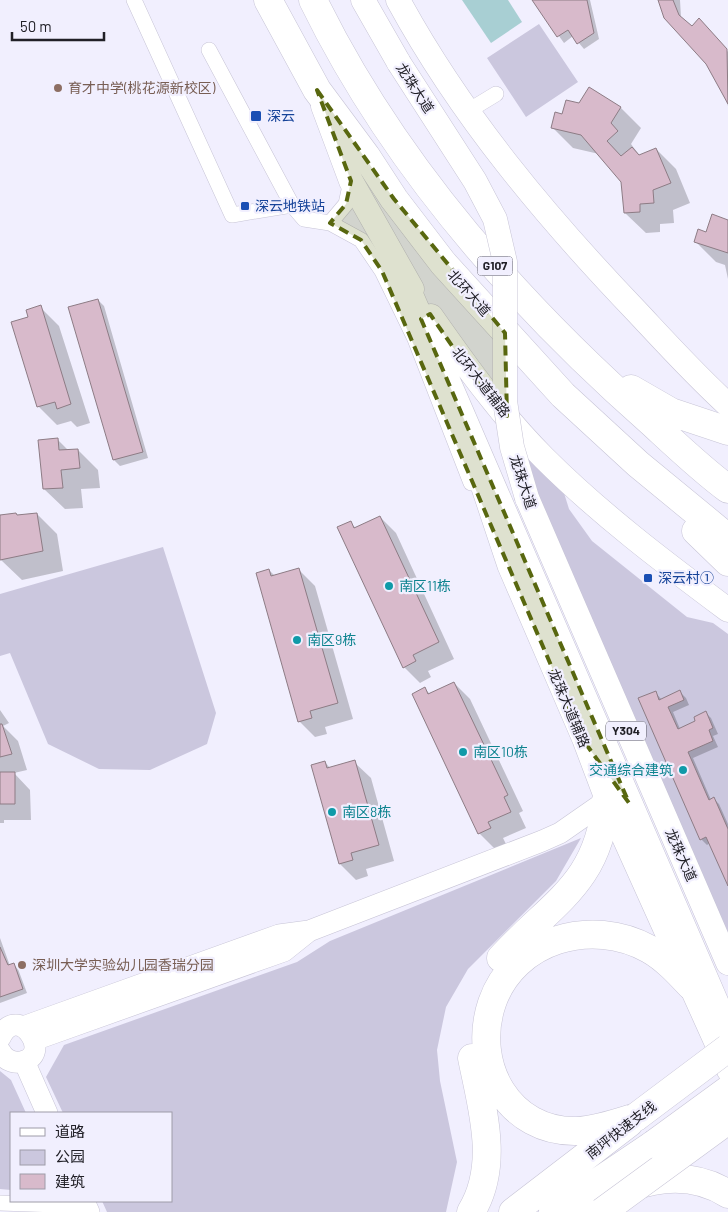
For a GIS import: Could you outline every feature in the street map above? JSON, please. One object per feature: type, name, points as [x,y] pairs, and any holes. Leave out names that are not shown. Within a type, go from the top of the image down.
[{"type":"highway","name":"北环大道","points":[[268,0],[317,90],[366,156],[394,199],[443,263],[563,395],[638,464],[728,538]]},
{"type":"highway","name":"G107","points":[[313,0],[353,73],[394,138],[468,234],[569,345],[628,402],[728,489]]},
{"type":"highway","points":[[569,345],[653,403],[701,423],[728,431]]},
{"type":"highway","points":[[638,464],[673,509],[728,562]]},
{"type":"highway","points":[[471,1212],[481,1191],[486,1164],[487,1141],[471,1055],[470,1031],[475,996],[489,971],[511,947],[569,894],[584,873],[596,850],[604,827],[618,802]]},
{"type":"highway","points":[[636,1118],[578,1131],[540,1125],[520,1114],[506,1101],[489,1062],[486,1032],[491,1004],[504,980],[513,968],[528,954],[549,942],[586,933],[611,935],[649,948],[669,963],[691,986]]},
{"type":"highway","name":"南坪快速支线","points":[[513,1212],[728,1048]]},
{"type":"highway","name":"南坪快速支线","points":[[553,1212],[654,1144],[728,1090]]},
{"type":"highway","points":[[602,1212],[728,1120]]},
{"type":"highway","points":[[581,1212],[606,1197],[634,1185],[661,1178],[686,1178],[713,1185],[728,1194]]},
{"type":"main road","name":"龙珠大道","points":[[363,0],[399,64],[475,180],[495,219],[506,262],[505,401],[512,447],[527,498],[728,963]]},
{"type":"main road","points":[[398,0],[437,66],[468,111],[552,221],[728,405]]},
{"type":"main road","name":"北环大道辅路","points":[[317,90],[351,181],[403,276],[477,382],[544,458],[625,530],[728,610]]},
{"type":"main road","name":"龙珠大道","points":[[403,276],[441,365],[618,802],[728,1029]]},
{"type":"main road","points":[[583,740],[618,802]]},
{"type":"street","points":[[134,0],[232,215],[292,205]]},
{"type":"street","points":[[209,50],[292,205],[304,219],[330,223],[361,240],[382,271],[415,339],[454,445],[508,566]]},
{"type":"street","points":[[468,111],[496,94]]},
{"type":"street","points":[[330,223],[346,204],[351,181]]},
{"type":"street","name":"龙珠大道辅路","points":[[441,365],[508,566],[583,740]]},
{"type":"street","points":[[0,1036],[10,1027],[29,1033],[279,935],[309,931],[542,841],[618,802],[691,986],[728,1072]]},
{"type":"street","points":[[0,1051],[7,1060],[24,1061],[33,1052],[29,1033]]},
{"type":"street","points":[[24,1061],[47,1112]]},
{"type":"street","points":[[0,1203],[87,1206]]},
{"type":"highlighted area","points":[[317,90],[394,199],[505,333],[507,416],[477,382],[430,314],[421,319],[629,803],[583,740],[382,271],[361,240],[330,223],[346,204],[351,181]]},
{"type":"green space","points":[[539,24],[578,82],[526,117],[487,58]]},
{"type":"green space","points":[[527,456],[564,493],[569,509],[592,541],[687,617],[713,623],[728,634],[728,948],[538,496]]},
{"type":"green space","points":[[163,547],[216,713],[207,744],[150,770],[99,769],[48,744],[10,653],[0,656],[0,594]]},
{"type":"green space","points":[[581,838],[556,881],[468,969],[446,1007],[437,1050],[440,1081],[457,1162],[446,1212],[107,1212],[102,1202],[172,1202],[172,1112],[63,1112],[46,1077],[64,1045],[297,962],[330,941]]},
{"type":"green space","points":[[0,1071],[11,1080],[26,1112],[10,1112],[10,1190],[0,1189]]},
{"type":"shaded area","points":[[462,0],[508,0],[522,22],[491,43]]},
{"type":"building","points":[[532,0],[587,0],[594,33],[577,44],[568,30],[557,37]]},
{"type":"building","points":[[658,0],[673,0],[679,15],[692,26],[699,18],[727,49],[728,104],[706,64],[664,18]]},
{"type":"building","points":[[589,87],[621,107],[611,123],[618,131],[607,141],[621,156],[632,147],[639,155],[656,148],[671,183],[653,190],[654,203],[640,204],[640,212],[624,213],[621,182],[581,135],[551,128],[555,112],[562,114],[566,100],[579,103]]},
{"type":"building","points":[[712,214],[728,220],[728,253],[694,242],[698,229],[706,232]]},
{"type":"building","points":[[98,299],[143,452],[113,460],[68,307]]},
{"type":"building","points":[[41,305],[71,404],[57,409],[55,402],[37,407],[11,322],[28,317],[26,310]]},
{"type":"building","points":[[58,438],[59,450],[78,449],[80,468],[61,470],[63,488],[43,489],[38,440]]},
{"type":"building","points":[[16,513],[17,515],[37,513],[43,551],[0,560],[0,515]]},
{"type":"building","name":"南区11栋","points":[[380,516],[439,642],[413,655],[416,661],[403,668],[337,527],[351,521],[354,528]]},
{"type":"building","name":"南区9栋","points":[[299,568],[338,703],[310,711],[312,718],[298,722],[256,573],[269,569],[271,576]]},
{"type":"building","name":"南区10栋","points":[[454,682],[508,795],[504,797],[511,812],[488,822],[491,828],[478,834],[412,694],[425,687],[428,694]]},
{"type":"building","name":"交通综合建筑","points":[[680,690],[684,700],[668,707],[678,729],[695,721],[694,717],[706,711],[713,728],[709,730],[713,741],[688,752],[709,800],[714,797],[728,829],[728,886],[706,837],[700,840],[638,698],[656,691],[659,700]]},
{"type":"building","points":[[0,724],[2,724],[12,754],[0,757]]},
{"type":"building","name":"南区8栋","points":[[355,760],[379,845],[351,853],[353,860],[339,864],[311,765],[325,761],[327,768]]},
{"type":"building","points":[[0,772],[15,772],[15,804],[0,804]]},
{"type":"building","points":[[0,947],[8,965],[14,963],[23,989],[0,997]]},
{"type":"place","name":"育才中学(桃花源新校区)","points":[[58,88]]},
{"type":"place","name":"深云","points":[[256,116]]},
{"type":"place","name":"深云地铁站","points":[[245,206]]},
{"type":"place","name":"深云村①","points":[[648,578]]},
{"type":"place","name":"南区11栋","points":[[389,586]]},
{"type":"place","name":"南区9栋","points":[[297,640]]},
{"type":"place","name":"南区10栋","points":[[463,752]]},
{"type":"place","name":"交通综合建筑","points":[[683,770]]},
{"type":"place","name":"南区8栋","points":[[332,812]]},
{"type":"place","name":"深圳大学实验幼儿园香瑞分园","points":[[22,965]]}]
